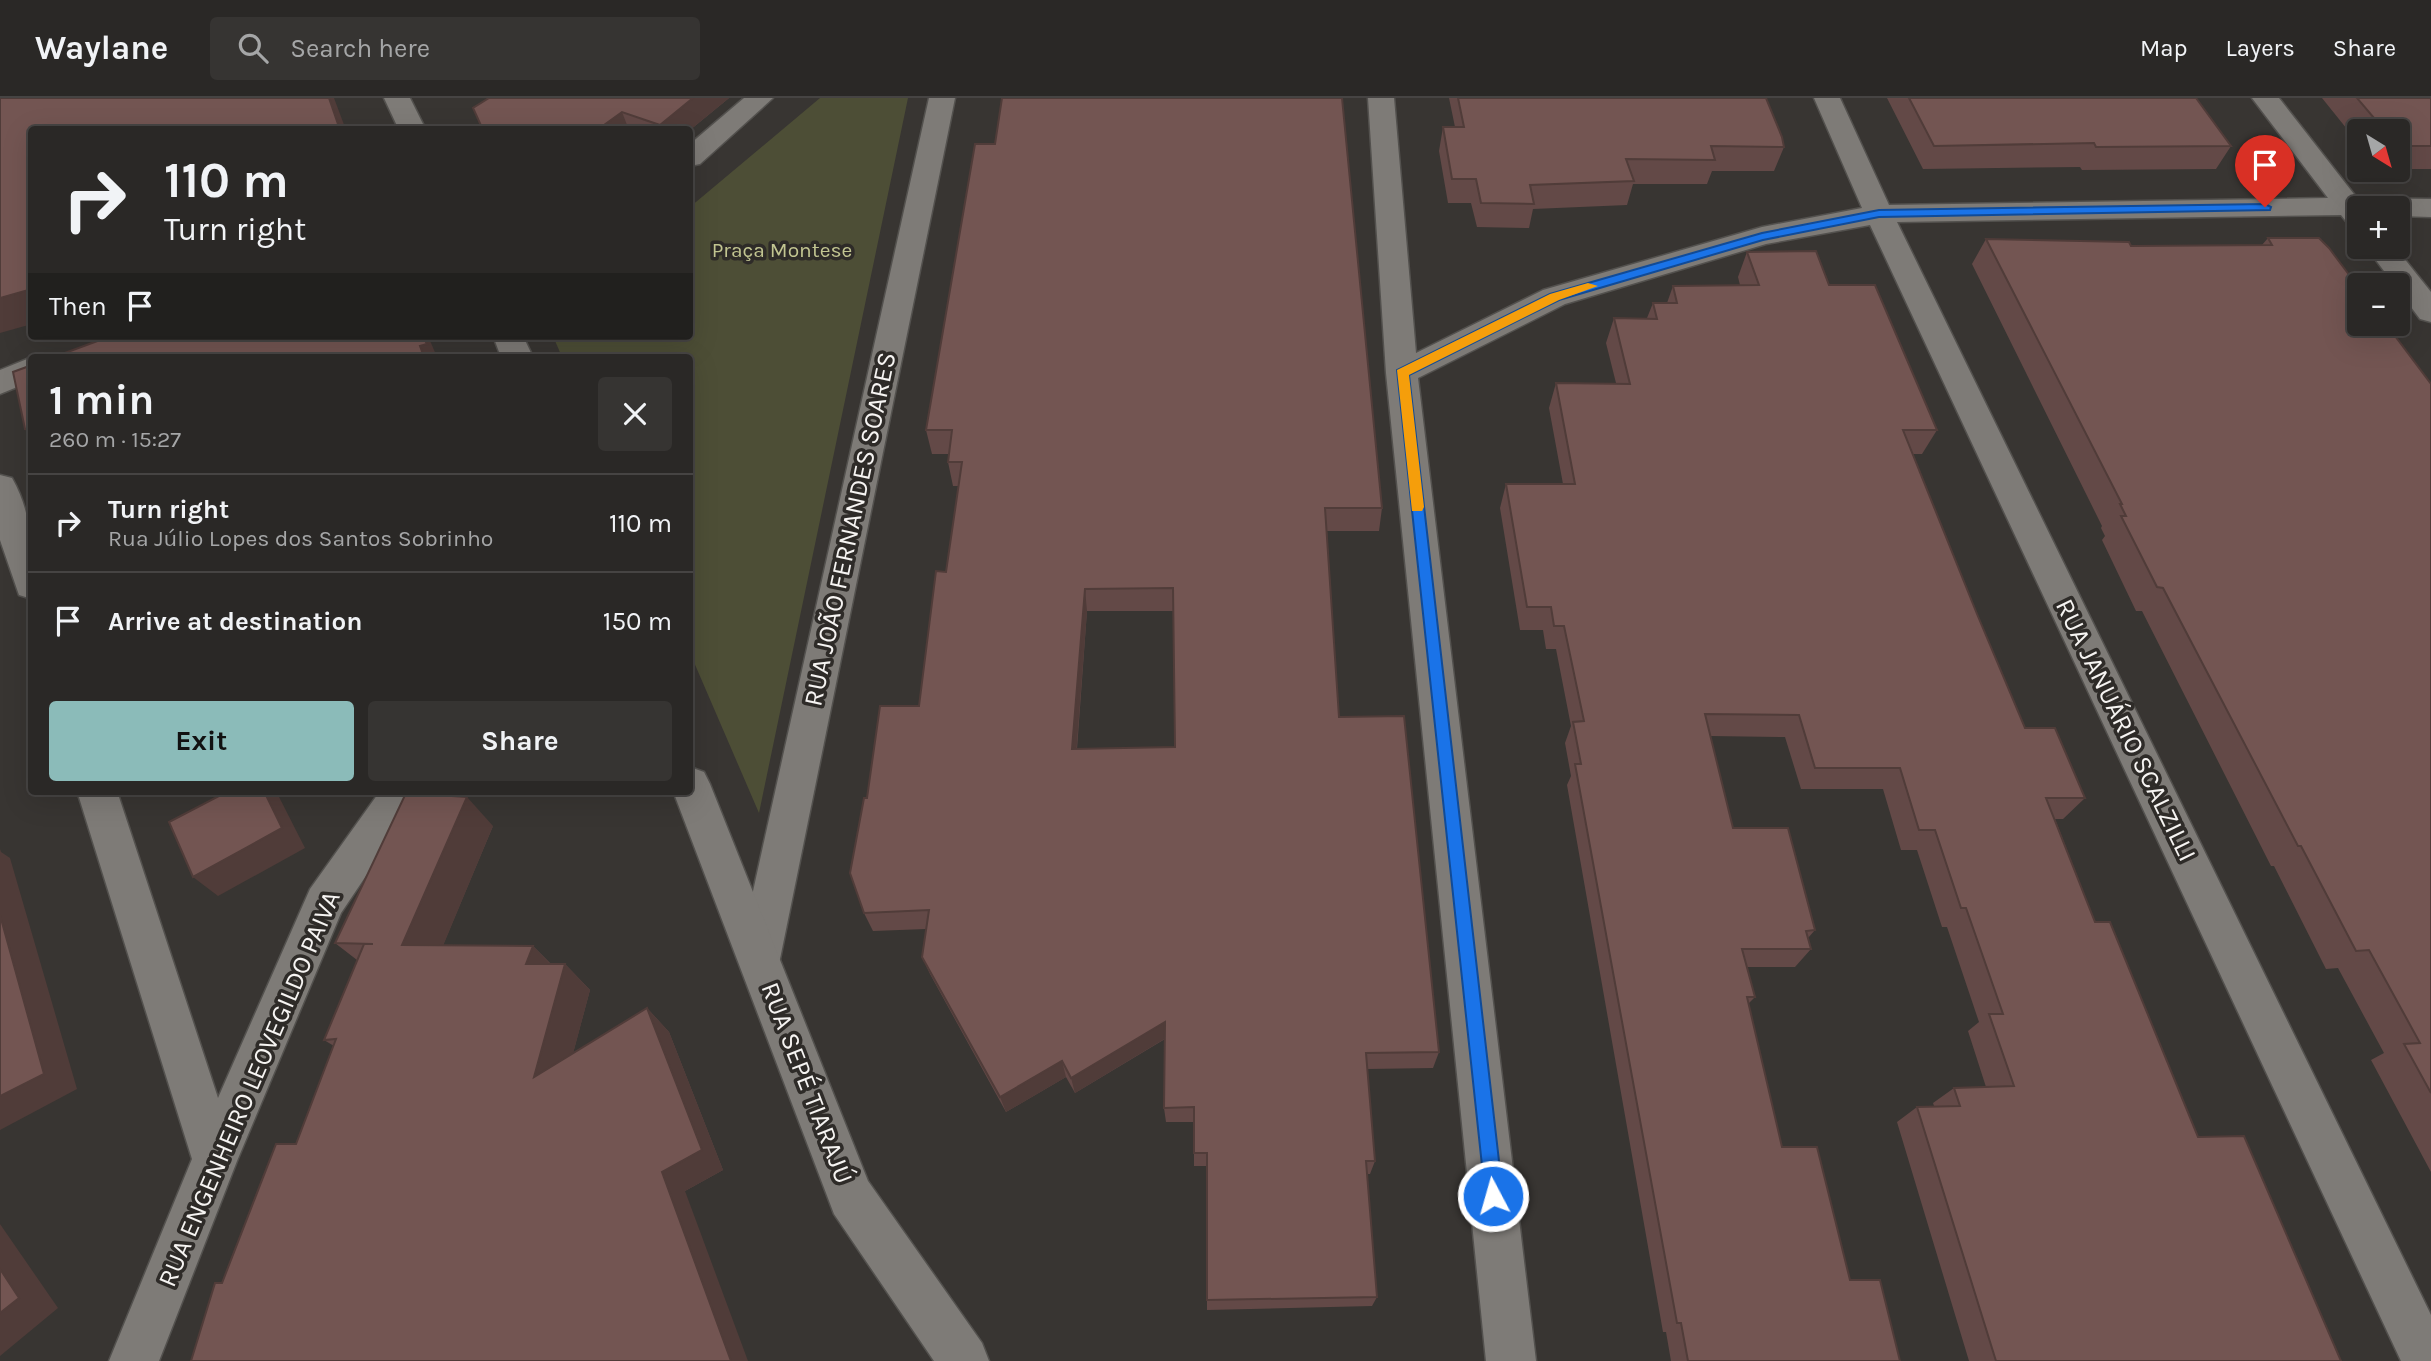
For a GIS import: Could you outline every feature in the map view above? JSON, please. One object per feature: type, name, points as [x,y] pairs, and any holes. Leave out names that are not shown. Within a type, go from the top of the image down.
[{"type":"street","points":[[397,98],[411,126]]},
{"type":"street","points":[[693,155],[760,98]]},
{"type":"street","name":"RUA JOÃO FERNANDES SOARES","points":[[759,959],[942,98]]},
{"type":"street","points":[[1381,98],[1402,373],[1511,1361]]},
{"type":"street","name":"RUA JANUÁRIO SCALZILLI","points":[[1827,98],[1879,214],[2425,1345]]},
{"type":"street","points":[[2265,98],[2347,204]]},
{"type":"street","points":[[2410,209],[2431,208]]},
{"type":"street","points":[[1402,373],[1554,297],[1762,236],[1879,214],[2347,213]]},
{"type":"street","points":[[2389,259],[2431,312]]},
{"type":"street","points":[[0,383],[28,370]]},
{"type":"street","points":[[0,487],[28,573]]},
{"type":"street","name":"RUA SEPÉ TIARAJÚ","points":[[693,792],[851,1197],[964,1361]]},
{"type":"street","points":[[98,795],[215,1159]]},
{"type":"street","name":"RUA ENGENHEIRO LEOVEGILDO PAIVA","points":[[134,1361],[215,1159],[325,902],[400,795]]},
{"type":"green space","name":"Praça Montese","points":[[820,98],[908,98],[759,813],[693,660],[693,354],[561,354],[555,340],[693,340],[693,204]]},
{"type":"building","points":[[0,98],[329,98],[339,126],[28,126],[28,290],[0,298]]},
{"type":"building","points":[[489,98],[693,98],[660,125],[622,112],[603,126],[481,126],[473,108]]},
{"type":"building","points":[[1002,98],[1342,98],[1382,508],[1325,508],[1339,717],[1404,716],[1439,1052],[1366,1053],[1375,1161],[1366,1161],[1377,1297],[1207,1300],[1207,1153],[1194,1153],[1194,1107],[1164,1108],[1165,1022],[1071,1078],[1062,1061],[1000,1097],[922,957],[929,910],[864,913],[850,873],[864,798],[867,798],[880,706],[919,706],[936,571],[946,572],[962,462],[948,462],[952,430],[926,430],[975,144],[995,144]],"holes":[[[1173,588],[1175,747],[1072,749],[1085,589]]]},
{"type":"building","points":[[1458,98],[1766,98],[1784,147],[1711,146],[1715,160],[1626,159],[1634,181],[1530,185],[1534,204],[1481,203],[1476,179],[1452,179],[1443,127],[1464,127]]},
{"type":"building","points":[[1909,98],[2196,98],[2231,146],[2096,147],[2094,143],[1934,146]]},
{"type":"building","points":[[2357,98],[2431,98],[2431,146],[2410,146],[2410,119],[2375,119]]},
{"type":"building","points":[[2268,238],[2319,238],[2348,273],[2347,336],[2395,336],[2431,384],[2431,1093],[2404,1044],[2420,1043],[2369,950],[2356,951],[2163,588],[2157,587],[2121,516],[2126,516],[2122,504],[1986,239],[2129,242],[2131,246],[2272,245]]},
{"type":"building","points":[[1816,251],[1829,285],[1875,285],[1937,430],[1903,430],[1977,614],[2025,728],[2055,728],[2085,798],[2046,798],[2095,922],[2110,922],[2198,1137],[2244,1136],[2341,1361],[1996,1361],[1917,1107],[1960,1106],[1954,1088],[2014,1086],[1989,1014],[2003,1014],[1966,908],[1961,908],[1935,830],[1919,830],[1900,768],[1815,768],[1799,715],[1705,714],[1733,828],[1788,828],[1815,930],[1806,931],[1811,949],[1742,949],[1755,997],[1747,997],[1782,1147],[1817,1147],[1850,1280],[1880,1280],[1900,1361],[1688,1361],[1681,1323],[1677,1323],[1575,764],[1581,764],[1573,722],[1584,721],[1564,626],[1554,626],[1551,607],[1527,607],[1506,484],[1575,484],[1556,383],[1630,384],[1614,318],[1657,319],[1653,303],[1677,303],[1673,286],[1759,285],[1747,252]]},
{"type":"building","points":[[100,340],[425,340],[427,344],[420,346],[423,354],[62,354]]},
{"type":"building","points":[[28,366],[28,429],[25,429],[13,372]]},
{"type":"building","points":[[221,795],[266,795],[282,828],[193,877],[169,822]]},
{"type":"building","points":[[405,795],[467,797],[402,945],[533,946],[526,964],[565,964],[534,1077],[647,1008],[702,1150],[662,1172],[731,1361],[191,1361],[215,1283],[222,1283],[276,1144],[296,1144],[336,1039],[324,1040],[364,944],[373,944],[335,943]]},
{"type":"building","points":[[0,915],[44,1074],[0,1096]]},
{"type":"building","points":[[0,1269],[19,1298],[0,1313]]},
{"type":"slow traffic","points":[[1417,507],[1402,373],[1554,297],[1592,286]]},
{"type":"route","points":[[1493,1196],[1402,373],[1554,297],[1762,236],[1879,214],[2265,207]]}]
